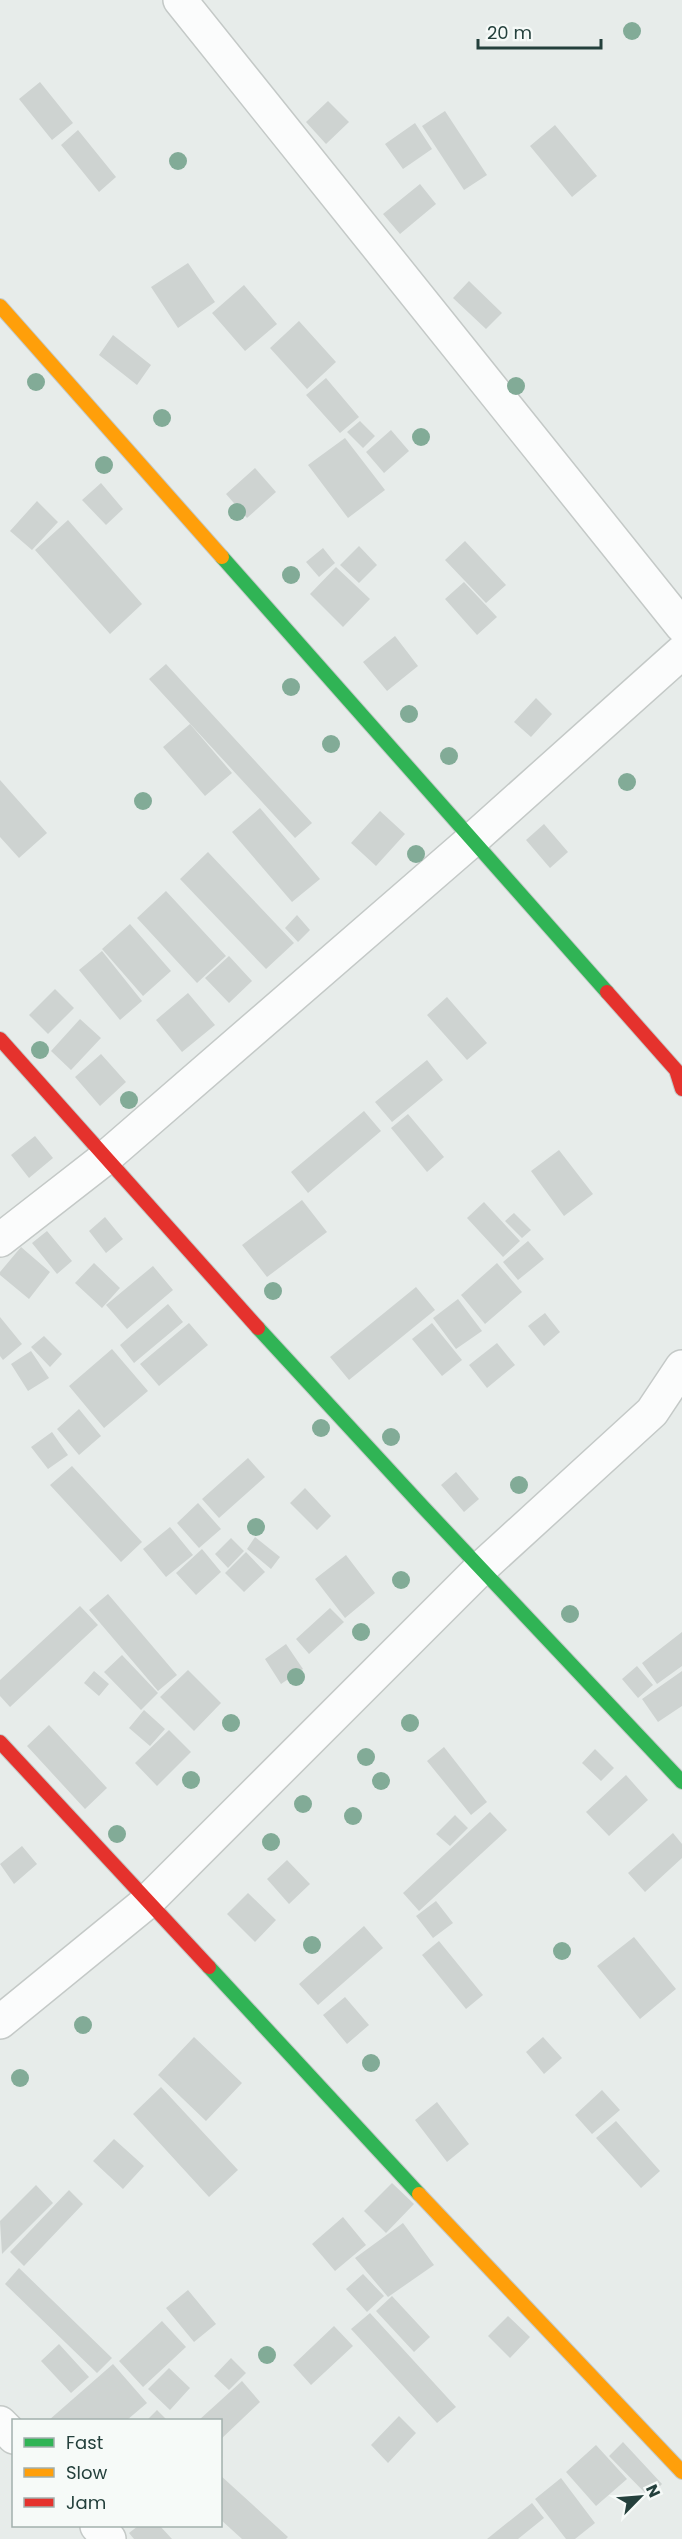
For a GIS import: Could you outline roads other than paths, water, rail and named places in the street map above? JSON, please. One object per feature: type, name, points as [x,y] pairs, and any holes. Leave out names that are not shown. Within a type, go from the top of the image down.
[{"type":"street","points":[[180,0],[682,626]]},
{"type":"street","points":[[0,306],[680,1074]]},
{"type":"street","points":[[0,1240],[104,1159],[472,840],[682,652]]},
{"type":"street","points":[[0,1039],[104,1159],[479,1570],[682,1782]]},
{"type":"street","points":[[0,2022],[147,1902],[479,1570],[652,1412],[682,1367]]},
{"type":"street","points":[[0,1742],[484,2265],[682,2472]]},
{"type":"street","points":[[0,2423],[12,2435]]},
{"type":"street","points":[[98,2527],[109,2539]]}]
